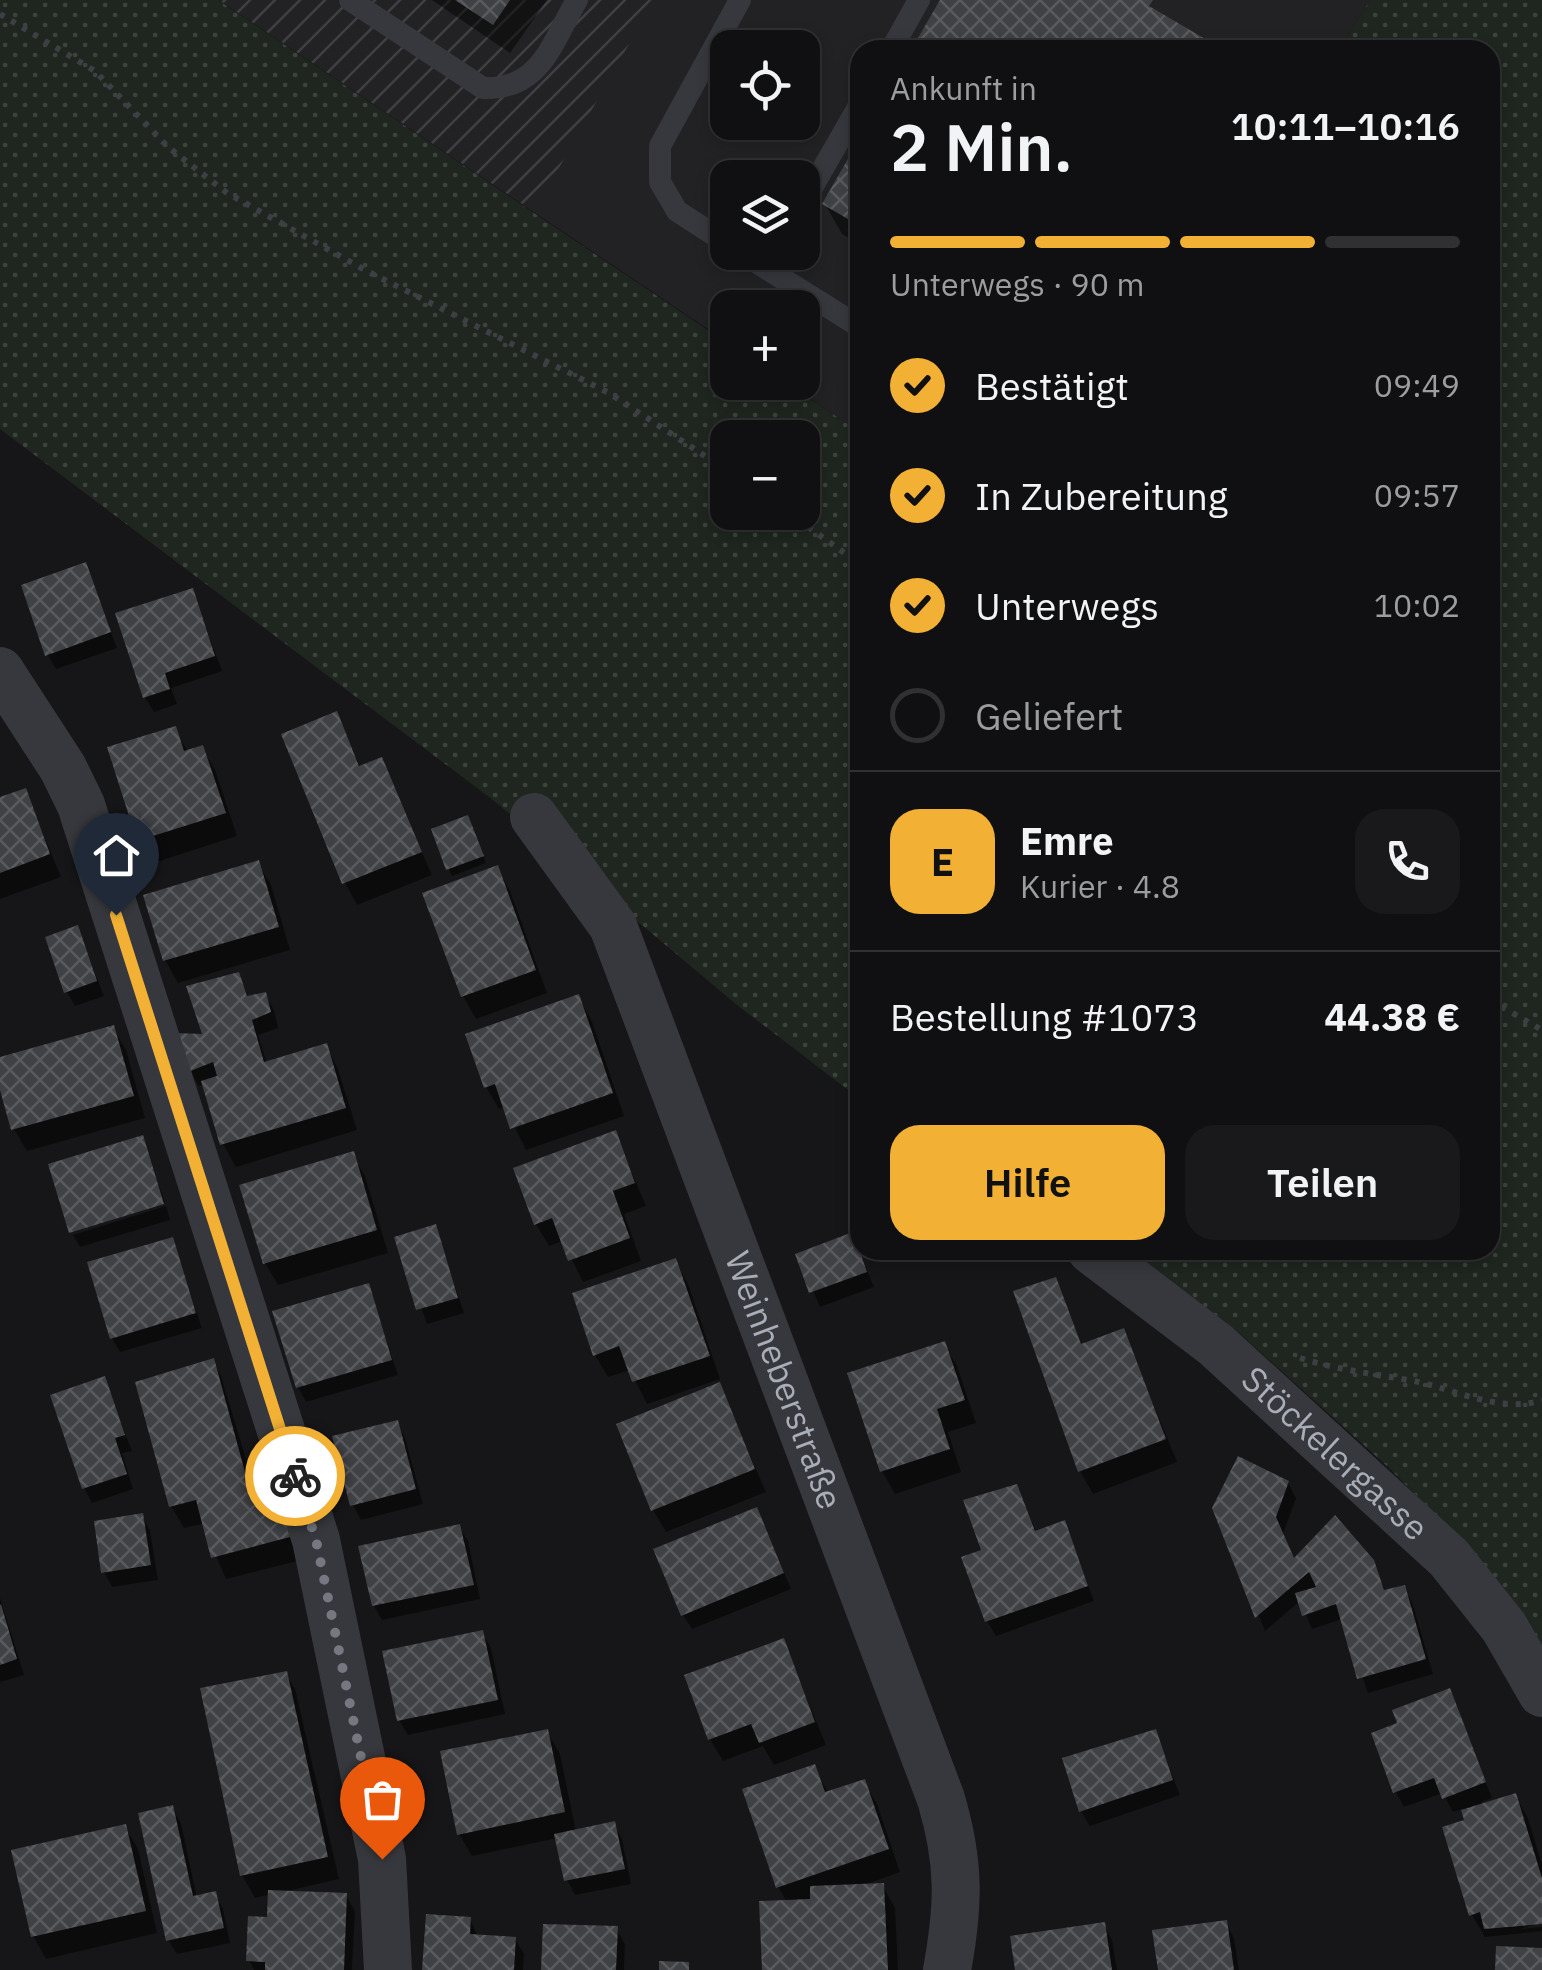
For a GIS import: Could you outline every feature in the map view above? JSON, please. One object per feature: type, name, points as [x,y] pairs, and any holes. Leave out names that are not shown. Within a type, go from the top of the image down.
[{"type":"street","points":[[0,671],[63,768],[81,805],[316,1540],[382,1859],[388,1970]]},
{"type":"street","name":"Weinheberstraße","points":[[534,817],[613,926],[941,1799],[955,1848],[958,1908],[948,1970]]},
{"type":"street","name":"Stöckelergasse","points":[[1104,1260],[1216,1345],[1373,1484],[1449,1558],[1504,1627],[1542,1693]]},
{"type":"lane","points":[[350,0],[484,88],[510,89],[531,76],[577,0]]},
{"type":"lane","points":[[710,232],[677,211],[660,182],[660,146],[740,0]]},
{"type":"lane","points":[[896,40],[919,0]]},
{"type":"lane","points":[[820,174],[850,121]]},
{"type":"lane","points":[[783,270],[850,320]]},
{"type":"path","points":[[0,14],[95,71],[168,147],[226,193],[365,270],[609,393],[710,459]]},
{"type":"path","points":[[813,530],[850,557]]},
{"type":"path","points":[[1500,1006],[1542,1030]]},
{"type":"path","points":[[1292,1355],[1346,1372],[1411,1380],[1500,1404],[1528,1405],[1542,1400]]},
{"type":"shaded area","points":[[0,0],[218,0],[710,332],[710,400],[812,400],[850,425],[850,1091],[737,1005],[493,800],[0,429]]},
{"type":"shaded area","points":[[219,0],[1370,0],[1345,40],[850,40],[850,425],[812,400],[820,400],[820,290],[710,290],[710,331]]},
{"type":"shaded area","points":[[219,0],[654,0],[534,212]]},
{"type":"shaded area","points":[[1370,0],[1542,0],[1542,1654],[1466,1545],[1388,1467],[1237,1331],[1142,1260],[1500,1260],[1500,40],[1345,40]]},
{"type":"building","points":[[455,0],[510,0],[493,25]]},
{"type":"building","points":[[940,0],[1153,0],[1149,6],[1207,40],[917,40]]},
{"type":"building","points":[[850,155],[850,220],[822,204]]},
{"type":"building","points":[[86,562],[111,632],[45,656],[21,585]]},
{"type":"building","points":[[193,588],[215,656],[165,673],[170,689],[143,698],[115,613]]},
{"type":"building","points":[[337,711],[359,766],[382,757],[422,852],[342,884],[281,734]]},
{"type":"building","points":[[176,726],[184,751],[203,745],[226,813],[137,841],[107,747]]},
{"type":"building","points":[[26,788],[50,854],[0,873],[0,797]]},
{"type":"building","points":[[468,815],[484,856],[446,870],[431,829]]},
{"type":"building","points":[[259,860],[279,927],[163,961],[143,895]]},
{"type":"building","points":[[498,865],[536,970],[461,997],[422,893]]},
{"type":"building","points":[[78,925],[97,981],[64,993],[45,937]]},
{"type":"building","points":[[239,972],[247,996],[266,992],[271,1012],[252,1020],[264,1062],[327,1043],[346,1108],[220,1145],[201,1081],[217,1076],[213,1062],[188,1072],[174,1033],[202,1034],[186,986]]},
{"type":"building","points":[[579,994],[613,1093],[510,1129],[495,1084],[484,1088],[465,1034]]},
{"type":"building","points":[[114,1025],[134,1096],[11,1130],[0,1090],[0,1057]]},
{"type":"building","points":[[616,1130],[635,1183],[613,1191],[630,1238],[568,1261],[552,1218],[534,1225],[513,1168]]},
{"type":"building","points":[[143,1135],[164,1204],[69,1233],[48,1164]]},
{"type":"building","points":[[354,1151],[377,1230],[263,1264],[239,1185]]},
{"type":"building","points":[[436,1224],[458,1298],[416,1310],[394,1237]]},
{"type":"building","points":[[850,1233],[850,1260],[863,1260],[867,1272],[809,1293],[795,1254]]},
{"type":"building","points":[[173,1237],[196,1313],[110,1339],[87,1262]]},
{"type":"building","points":[[676,1258],[710,1356],[632,1382],[619,1346],[593,1356],[572,1293]]},
{"type":"building","points":[[1056,1277],[1081,1344],[1124,1328],[1166,1439],[1078,1472],[1013,1291]]},
{"type":"building","points":[[369,1283],[392,1360],[296,1388],[272,1311]]},
{"type":"building","points":[[945,1341],[965,1400],[937,1409],[950,1449],[880,1472],[847,1373]]},
{"type":"building","points":[[214,1358],[252,1498],[278,1491],[290,1537],[211,1558],[196,1500],[169,1507],[135,1382]]},
{"type":"building","points":[[105,1376],[125,1435],[115,1438],[127,1474],[82,1489],[50,1395]]},
{"type":"building","points":[[720,1382],[755,1469],[651,1511],[616,1424]]},
{"type":"building","points":[[398,1420],[416,1489],[350,1506],[332,1436]]},
{"type":"building","points":[[1238,1456],[1289,1481],[1276,1517],[1294,1558],[1335,1515],[1374,1560],[1384,1590],[1405,1585],[1426,1659],[1357,1679],[1336,1604],[1302,1616],[1295,1593],[1316,1587],[1309,1572],[1255,1618],[1212,1508]]},
{"type":"building","points":[[1017,1484],[1035,1531],[1065,1520],[1088,1586],[985,1622],[961,1557],[981,1550],[963,1500]]},
{"type":"building","points":[[757,1507],[784,1573],[681,1616],[653,1549]]},
{"type":"building","points":[[143,1513],[151,1565],[101,1573],[94,1521]]},
{"type":"building","points":[[460,1524],[474,1585],[372,1606],[358,1546]]},
{"type":"building","points":[[0,1605],[17,1659],[0,1665]]},
{"type":"building","points":[[483,1630],[498,1700],[397,1721],[382,1651]]},
{"type":"building","points":[[784,1638],[815,1722],[759,1743],[751,1724],[708,1740],[684,1675]]},
{"type":"building","points":[[287,1671],[328,1857],[240,1876],[200,1688]]},
{"type":"building","points":[[1450,1688],[1486,1782],[1442,1799],[1434,1778],[1393,1793],[1371,1733],[1397,1723],[1392,1710]]},
{"type":"building","points":[[548,1729],[565,1812],[457,1835],[440,1751]]},
{"type":"building","points":[[1156,1729],[1173,1780],[1079,1812],[1062,1758]]},
{"type":"building","points":[[815,1764],[825,1792],[865,1779],[889,1849],[776,1888],[742,1789]]},
{"type":"building","points":[[1516,1793],[1542,1878],[1542,1924],[1484,1929],[1480,1912],[1469,1916],[1442,1827],[1464,1820],[1461,1810]]},
{"type":"building","points":[[173,1805],[193,1896],[216,1891],[224,1928],[166,1941],[138,1813]]},
{"type":"building","points":[[615,1821],[625,1869],[564,1881],[554,1834]]},
{"type":"building","points":[[126,1824],[146,1911],[31,1937],[11,1850]]},
{"type":"building","points":[[884,1883],[888,1970],[762,1970],[759,1901],[810,1899],[810,1886]]},
{"type":"building","points":[[268,1890],[347,1893],[344,1970],[265,1970],[265,1962],[246,1961],[248,1916],[267,1917]]},
{"type":"building","points":[[426,1914],[471,1917],[470,1934],[516,1937],[514,1970],[422,1970]]},
{"type":"building","points":[[1227,1920],[1234,1970],[1158,1970],[1152,1930]]},
{"type":"building","points":[[1105,1922],[1112,1970],[1015,1970],[1010,1936]]},
{"type":"building","points":[[543,1924],[618,1926],[616,1970],[541,1970]]},
{"type":"building","points":[[1496,1946],[1542,1948],[1542,1970],[1495,1970]]},
{"type":"building","points":[[659,1961],[689,1962],[689,1970],[659,1970]]},
{"type":"way so far","points":[[295,1476],[316,1540],[382,1859]]},
{"type":"route","points":[[116,915],[295,1476]]}]
